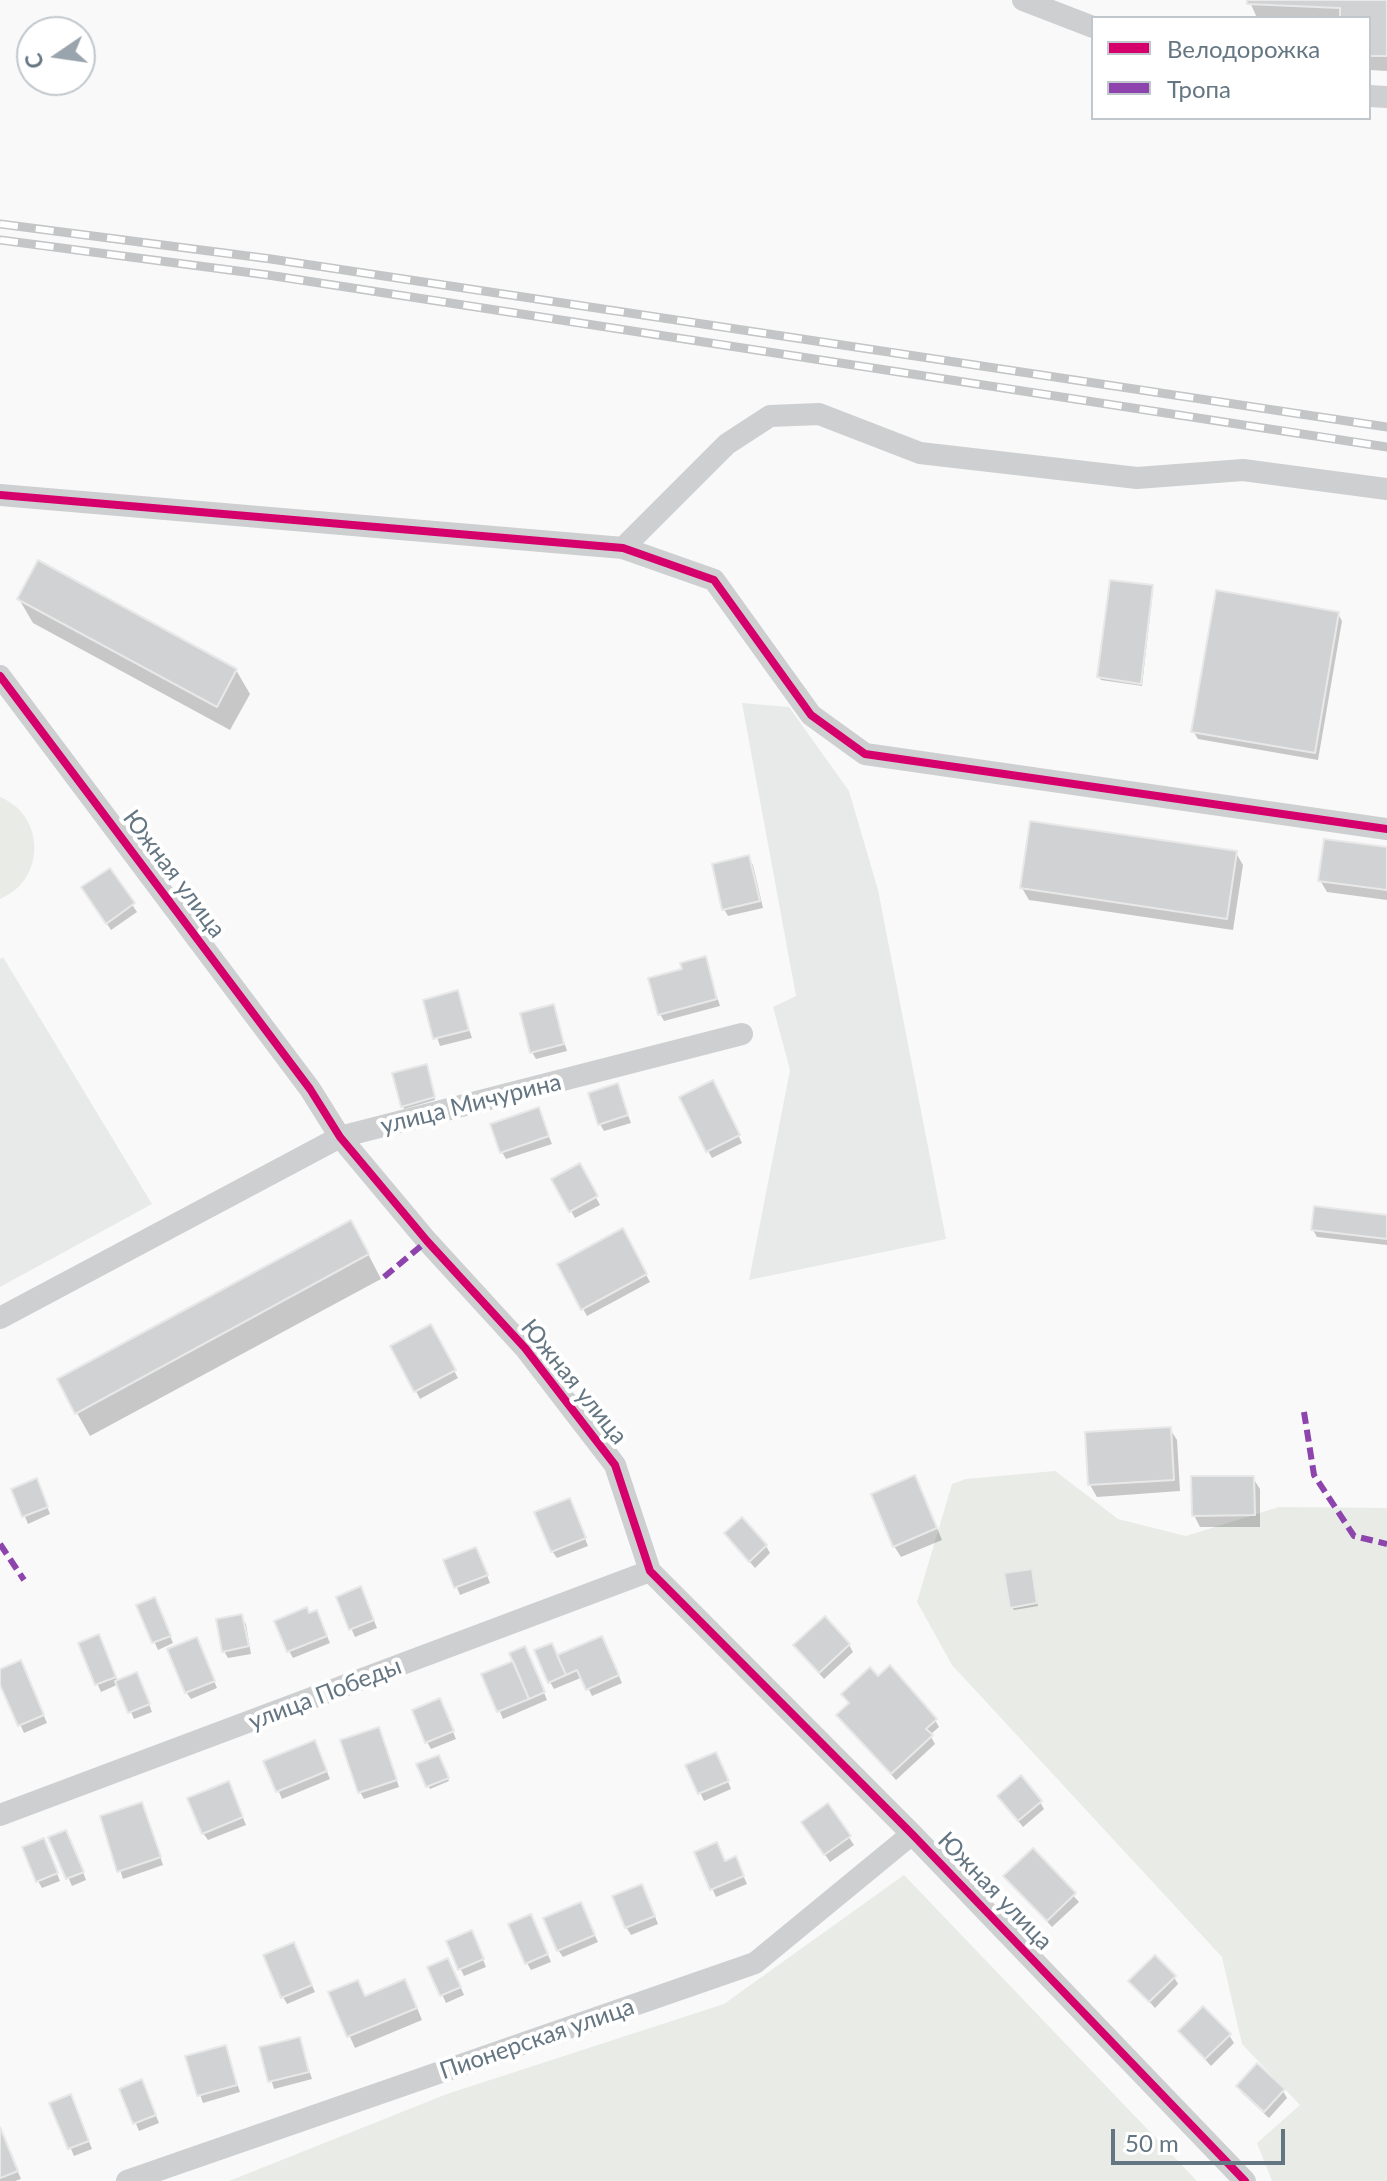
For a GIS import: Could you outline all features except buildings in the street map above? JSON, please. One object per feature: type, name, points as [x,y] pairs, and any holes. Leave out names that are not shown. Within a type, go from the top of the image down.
[{"type":"street","points":[[1023,0],[1091,26]]},
{"type":"street","points":[[623,548],[727,444],[770,416],[819,414],[920,453],[1137,478],[1243,470],[1387,489]]},
{"type":"street","points":[[0,495],[623,548],[714,580],[811,715],[865,754],[1387,829]]},
{"type":"street","name":"Южная улица","points":[[0,676],[310,1089],[340,1137],[427,1241],[525,1348],[615,1465],[650,1571],[912,1834],[1245,2181]]},
{"type":"street","name":"улица Мичурина","points":[[0,1318],[340,1137],[742,1034]]},
{"type":"street","name":"улица Победы","points":[[0,1815],[650,1571]]},
{"type":"street","name":"Пионерская улица","points":[[127,2181],[755,1963],[912,1834]]},
{"type":"shaded area","points":[[742,703],[789,707],[849,791],[878,890],[946,1239],[749,1280],[790,1070],[773,1007],[796,996]]},
{"type":"shaded area","points":[[0,797],[15,806],[26,818],[34,848],[26,878],[15,890],[0,899]]},
{"type":"shaded area","points":[[3,957],[152,1204],[0,1287],[0,959]]},
{"type":"shaded area","points":[[1055,1471],[1118,1519],[1186,1536],[1279,1507],[1387,1508],[1387,2181],[1272,2181],[1257,2143],[1300,2105],[1242,2044],[1222,1957],[952,1665],[917,1602],[952,1484],[966,1479]]},
{"type":"shaded area","points":[[904,1875],[1197,2181],[229,2181],[447,2094],[724,2004]]},
{"type":"railway","points":[[0,224],[271,259],[1387,427]]},
{"type":"railway","points":[[0,240],[268,275],[1387,447]]},
{"type":"marked path","points":[[384,1277],[427,1241]]},
{"type":"marked path","points":[[1304,1412],[1314,1475],[1354,1536],[1387,1544]]},
{"type":"marked path","points":[[0,1544],[24,1580]]},
{"type":"cycle path","points":[[0,495],[623,548],[714,580],[811,715],[865,754],[1387,829]]},
{"type":"cycle path","points":[[0,676],[310,1089],[340,1137],[427,1241],[525,1348],[615,1465],[650,1571],[912,1834],[1245,2181]]}]
